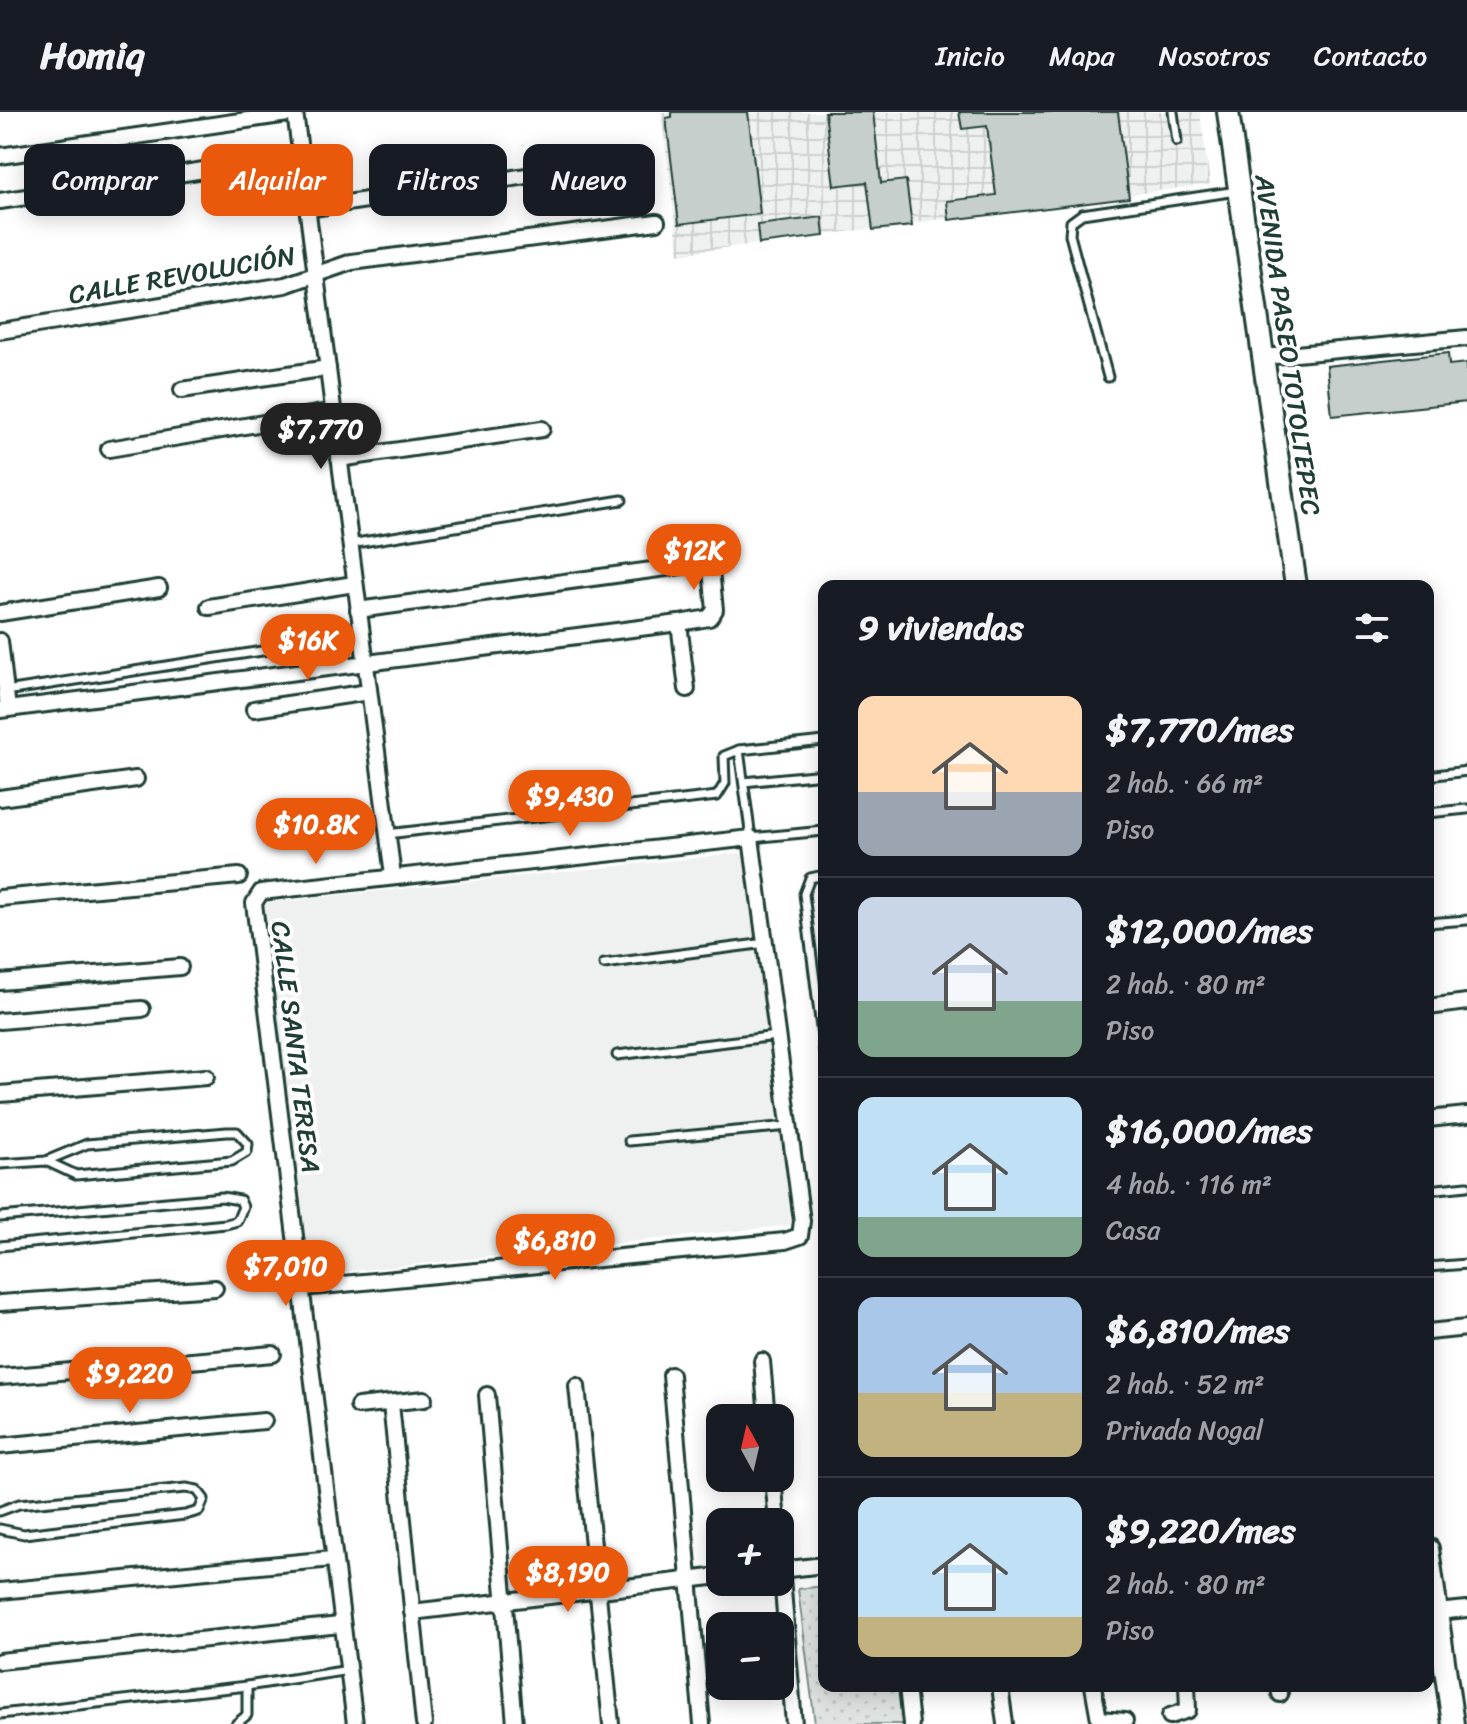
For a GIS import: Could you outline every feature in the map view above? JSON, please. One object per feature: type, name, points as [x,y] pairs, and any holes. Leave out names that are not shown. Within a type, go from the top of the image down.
[{"type":"main road","name":"AVENIDA PASEO TOTOLTEPEC","points":[[1228,112],[1295,580]]},
{"type":"main road","points":[[1434,1591],[1457,1719]]},
{"type":"street","points":[[0,156],[295,113],[299,144]]},
{"type":"street","points":[[0,201],[201,170]]},
{"type":"street","points":[[353,202],[523,177]]},
{"type":"street","points":[[308,216],[393,876]]},
{"type":"street","name":"CALLE REVOLUCIÓN","points":[[0,331],[285,285],[352,262],[657,222]]},
{"type":"street","points":[[1264,357],[1467,338]]},
{"type":"street","points":[[182,390],[328,368]]},
{"type":"street","points":[[109,449],[334,411]]},
{"type":"street","points":[[339,459],[542,429]]},
{"type":"street","points":[[0,641],[6,691],[4,710],[679,623],[714,615],[708,565],[358,610]]},
{"type":"street","points":[[209,607],[354,584]]},
{"type":"street","points":[[0,613],[159,588]]},
{"type":"street","points":[[679,623],[687,689]]},
{"type":"street","points":[[254,709],[369,692]]},
{"type":"street","points":[[0,798],[136,779]]},
{"type":"street","points":[[302,1288],[785,1241],[800,1236],[802,1221],[751,838]]},
{"type":"street","name":"CALLE SANTA TERESA","points":[[355,1724],[340,1625],[254,903],[261,892],[751,838]]},
{"type":"street","points":[[0,898],[239,876]]},
{"type":"street","points":[[0,982],[180,967]]},
{"type":"street","points":[[1434,1006],[1467,1002]]},
{"type":"street","points":[[0,1021],[142,1009]]},
{"type":"street","points":[[0,1094],[206,1077]]},
{"type":"street","points":[[1434,1118],[1467,1115]]},
{"type":"street","points":[[0,1303],[215,1288]]},
{"type":"street","points":[[1434,1331],[1467,1328]]},
{"type":"street","points":[[0,1377],[273,1354]]},
{"type":"street","points":[[762,1361],[766,1404]]},
{"type":"street","points":[[671,1375],[702,1724]]},
{"type":"street","points":[[577,1386],[611,1724]]},
{"type":"street","points":[[487,1395],[515,1724]]},
{"type":"street","points":[[358,1406],[424,1399]]},
{"type":"street","points":[[391,1404],[424,1724]]},
{"type":"street","points":[[0,1446],[264,1421]]},
{"type":"street","points":[[0,1591],[332,1559]]},
{"type":"street","points":[[794,1568],[818,1566]]},
{"type":"street","points":[[412,1612],[706,1578]]},
{"type":"street","points":[[783,1596],[794,1724]]},
{"type":"street","points":[[1437,1612],[1467,1609]]},
{"type":"street","points":[[0,1661],[340,1625]]},
{"type":"street","points":[[908,1692],[911,1724]]},
{"type":"street","points":[[1001,1692],[1005,1724]]},
{"type":"street","points":[[1094,1692],[1099,1719],[1125,1721]]},
{"type":"street","points":[[1170,1716],[1188,1710],[1187,1692]]},
{"type":"lane","points":[[1173,112],[1177,141]]},
{"type":"lane","points":[[1108,377],[1070,235],[1071,222],[1082,214],[1240,191]]},
{"type":"lane","points":[[350,544],[622,500]]},
{"type":"lane","points":[[6,691],[294,646]]},
{"type":"lane","points":[[387,834],[717,796],[725,783],[724,756],[739,750],[818,742]]},
{"type":"lane","points":[[739,750],[751,838]]},
{"type":"lane","points":[[1434,775],[1467,771]]},
{"type":"lane","points":[[744,782],[818,775]]},
{"type":"lane","points":[[1434,812],[1467,809]]},
{"type":"lane","name":"CALLE SANTA TERESA","points":[[751,838],[818,832]]},
{"type":"lane","points":[[818,876],[810,878],[804,894],[818,973]]},
{"type":"lane","points":[[1434,923],[1467,920]]},
{"type":"lane","points":[[604,964],[766,943]]},
{"type":"lane","points":[[617,1055],[777,1036]]},
{"type":"lane","points":[[629,1141],[789,1126]]},
{"type":"lane","points":[[0,1164],[46,1161],[87,1144],[227,1132],[237,1132],[248,1144],[247,1152],[232,1161],[90,1175],[64,1172],[46,1161]]},
{"type":"lane","points":[[1434,1189],[1467,1186]]},
{"type":"lane","points":[[0,1217],[222,1197],[240,1200],[243,1207],[237,1221],[226,1224],[0,1246]]},
{"type":"lane","points":[[1434,1267],[1467,1264]]},
{"type":"lane","points":[[0,1511],[19,1504],[186,1488],[197,1490],[204,1499],[199,1511],[185,1515],[24,1534],[0,1529]]},
{"type":"lane","points":[[0,1714],[247,1686],[349,1670]]},
{"type":"lane","points":[[236,1724],[247,1715],[247,1686]]},
{"type":"shaded area","points":[[661,112],[1200,112],[1210,184],[679,254]]},
{"type":"shaded area","points":[[752,852],[791,1225],[304,1276],[265,903]]},
{"type":"shaded area","points":[[818,1587],[818,1692],[901,1692],[904,1724],[815,1724],[798,1589]]},
{"type":"building","points":[[672,112],[748,112],[760,214],[679,224],[666,118],[672,117]]},
{"type":"building","points":[[825,112],[873,112],[881,183],[906,180],[912,226],[873,230],[867,182],[834,186]]},
{"type":"building","points":[[959,112],[1118,112],[1129,198],[949,220],[947,201],[996,195],[987,126],[962,129]]},
{"type":"building","points":[[822,217],[824,236],[759,244],[757,225]]},
{"type":"building","points":[[1448,353],[1449,365],[1467,363],[1467,402],[1332,416],[1327,366]]}]
